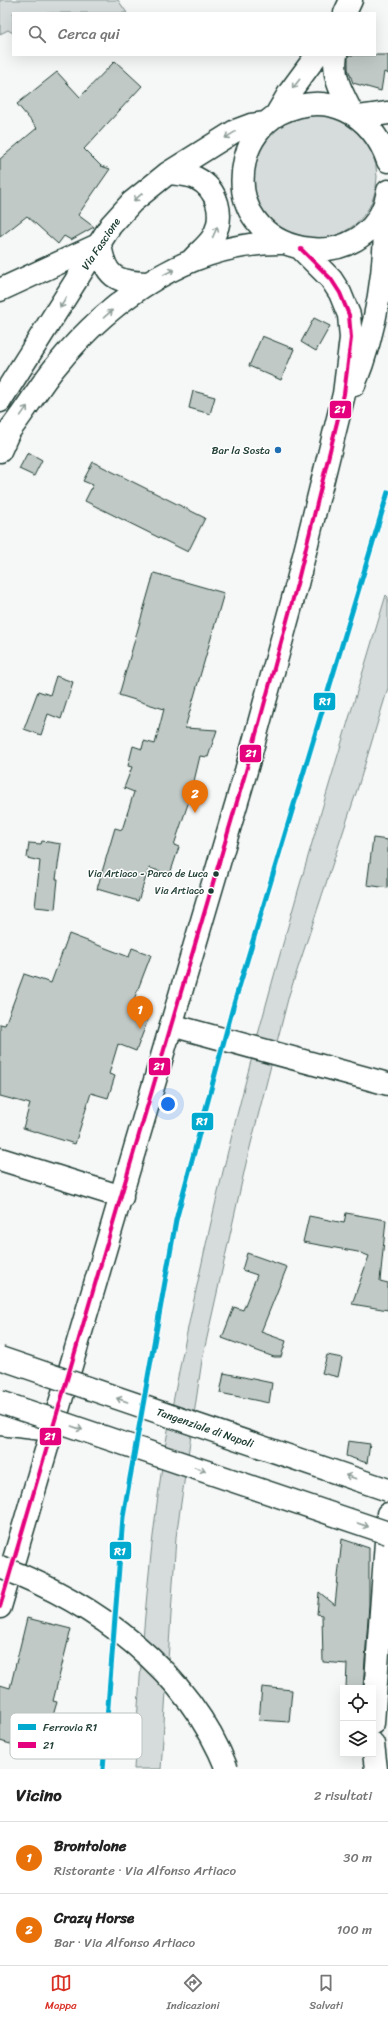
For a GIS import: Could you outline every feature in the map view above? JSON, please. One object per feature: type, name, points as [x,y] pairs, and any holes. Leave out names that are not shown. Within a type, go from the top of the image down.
[{"type":"main road","points":[[345,12],[351,0]]},
{"type":"main road","points":[[0,1607],[122,1197],[246,770],[338,421],[348,367],[351,338],[349,315],[340,293],[331,279],[292,246],[269,233],[256,220],[248,205],[243,188],[243,170],[246,152],[255,136],[271,119],[288,93],[317,56]]},
{"type":"main road","points":[[336,56],[335,74],[339,88],[355,115],[372,130],[382,144],[388,161]]},
{"type":"main road","points":[[271,119],[290,108],[306,104],[329,105],[355,115],[388,113]]},
{"type":"main road","name":"Via Fascione","points":[[0,401],[111,225],[132,202],[168,173],[235,131],[271,119]]},
{"type":"main road","points":[[168,173],[184,174],[197,179],[208,187],[216,199],[220,213],[218,225],[212,238],[190,261]]},
{"type":"main road","points":[[3,442],[55,367],[72,346],[113,309],[147,283],[190,261],[243,246],[260,243],[318,250],[334,248],[350,242],[365,233],[376,220],[387,198]]},
{"type":"main road","points":[[338,421],[367,351],[381,283],[387,198]]},
{"type":"main road","points":[[0,290],[100,244],[105,266],[110,274],[126,282],[147,283]]},
{"type":"main road","points":[[367,351],[376,341],[388,309]]},
{"type":"main road","points":[[171,1025],[388,1084]]},
{"type":"main road","points":[[0,1159],[122,1197]]},
{"type":"main road","name":"Tangenziale di Napoli","points":[[0,1358],[388,1490]]},
{"type":"main road","points":[[0,1402],[388,1533]]},
{"type":"main road","points":[[0,1424],[52,1430]]},
{"type":"main road","points":[[373,1721],[388,1514]]},
{"type":"main road","points":[[0,1567],[35,1580],[69,1598],[100,1617],[132,1642],[172,1681],[194,1709],[211,1736],[227,1769]]},
{"type":"main road","points":[[375,1757],[376,1769]]},
{"type":"shaded area","points":[[0,0],[118,0],[126,12],[12,12],[12,32],[8,30],[0,34]]},
{"type":"shaded area","points":[[315,115],[327,116],[339,120],[359,133],[372,153],[376,165],[376,189],[372,201],[359,221],[339,234],[327,238],[315,239],[303,238],[291,234],[271,221],[258,201],[254,189],[253,177],[254,165],[258,153],[271,133],[291,120],[303,116]]},
{"type":"shaded area","points":[[386,595],[388,597],[388,688],[358,787],[289,995],[247,1159],[202,1360],[176,1537],[161,1769],[134,1769],[135,1759],[142,1759],[142,1713],[138,1713],[144,1621],[156,1511],[173,1405],[196,1290],[237,1115],[260,1027],[309,854]]},
{"type":"building","points":[[388,55],[388,74],[384,72],[381,91],[353,83],[348,69],[348,56]]},
{"type":"building","points":[[115,61],[142,86],[84,149],[101,166],[110,169],[78,215],[94,227],[71,240],[64,236],[58,244],[27,216],[0,237],[0,159],[37,128],[17,104],[57,72],[80,97]]},
{"type":"building","points":[[314,318],[330,326],[316,351],[301,342]]},
{"type":"building","points":[[262,336],[294,349],[281,380],[249,366]]},
{"type":"building","points":[[193,391],[215,397],[210,414],[189,408]]},
{"type":"building","points":[[28,452],[42,460],[34,476],[19,469]]},
{"type":"building","points":[[93,462],[205,518],[188,552],[85,501],[93,485],[83,481]]},
{"type":"building","points":[[154,573],[224,593],[185,728],[217,730],[208,757],[200,756],[190,798],[174,845],[179,847],[170,874],[149,868],[138,901],[97,889],[115,828],[122,830],[134,792],[124,788],[132,767],[128,766],[133,746],[142,749],[144,741],[155,744],[164,709],[119,695]]},
{"type":"building","points":[[56,676],[73,682],[61,719],[48,714],[41,735],[24,729],[38,691],[50,695]]},
{"type":"building","points":[[373,838],[388,840],[388,888],[367,885]]},
{"type":"building","points":[[42,841],[61,844],[56,879],[58,879],[55,909],[35,907],[40,861],[27,858],[29,843],[41,844]]},
{"type":"building","points":[[69,934],[129,957],[132,948],[151,955],[130,1010],[149,1017],[136,1051],[118,1044],[109,1074],[115,1076],[108,1098],[91,1093],[75,1144],[23,1128],[30,1104],[0,1096],[0,1024],[5,1025],[24,974],[51,983]]},
{"type":"building","points":[[346,1213],[386,1220],[380,1281],[388,1283],[388,1310],[352,1304],[369,1256],[358,1252],[303,1242],[309,1216],[344,1223]]},
{"type":"building","points":[[247,1253],[287,1267],[261,1332],[286,1341],[281,1357],[274,1357],[222,1338],[234,1307],[243,1310],[257,1275],[242,1270]]},
{"type":"building","points":[[327,1355],[342,1358],[338,1377],[322,1373]]},
{"type":"building","points":[[224,1373],[272,1383],[269,1403],[220,1393]]},
{"type":"building","points":[[348,1441],[370,1444],[367,1463],[346,1456]]},
{"type":"building","points":[[342,1539],[369,1548],[369,1605],[363,1685],[346,1685],[347,1664],[323,1662],[322,1615],[317,1614],[319,1592],[335,1605]]},
{"type":"building","points":[[27,1618],[71,1629],[53,1701],[57,1702],[54,1713],[10,1713],[10,1744],[0,1741],[0,1685],[10,1688]]},
{"type":"building","points":[[262,1687],[292,1690],[289,1722],[259,1720]]},
{"type":"rail line","name":"R1","points":[[107,1713],[123,1517],[176,1220],[233,1007],[388,492]]},
{"type":"rail line","name":"R1","points":[[103,1769],[104,1759]]},
{"type":"transit line","name":"21","points":[[0,1607],[246,771],[297,584],[344,394],[351,338],[349,315],[340,293],[331,279],[301,249]]},
{"type":"place","name":"Bar la Sosta","points":[[278,450]]},
{"type":"place","name":"Crazy Horse","points":[[195,813]]},
{"type":"place","name":"Via Artiaco - Parco de Luca","points":[[216,874]]},
{"type":"place","name":"Via Artiaco","points":[[211,891]]},
{"type":"place","name":"Brontolone","points":[[140,1029]]}]
